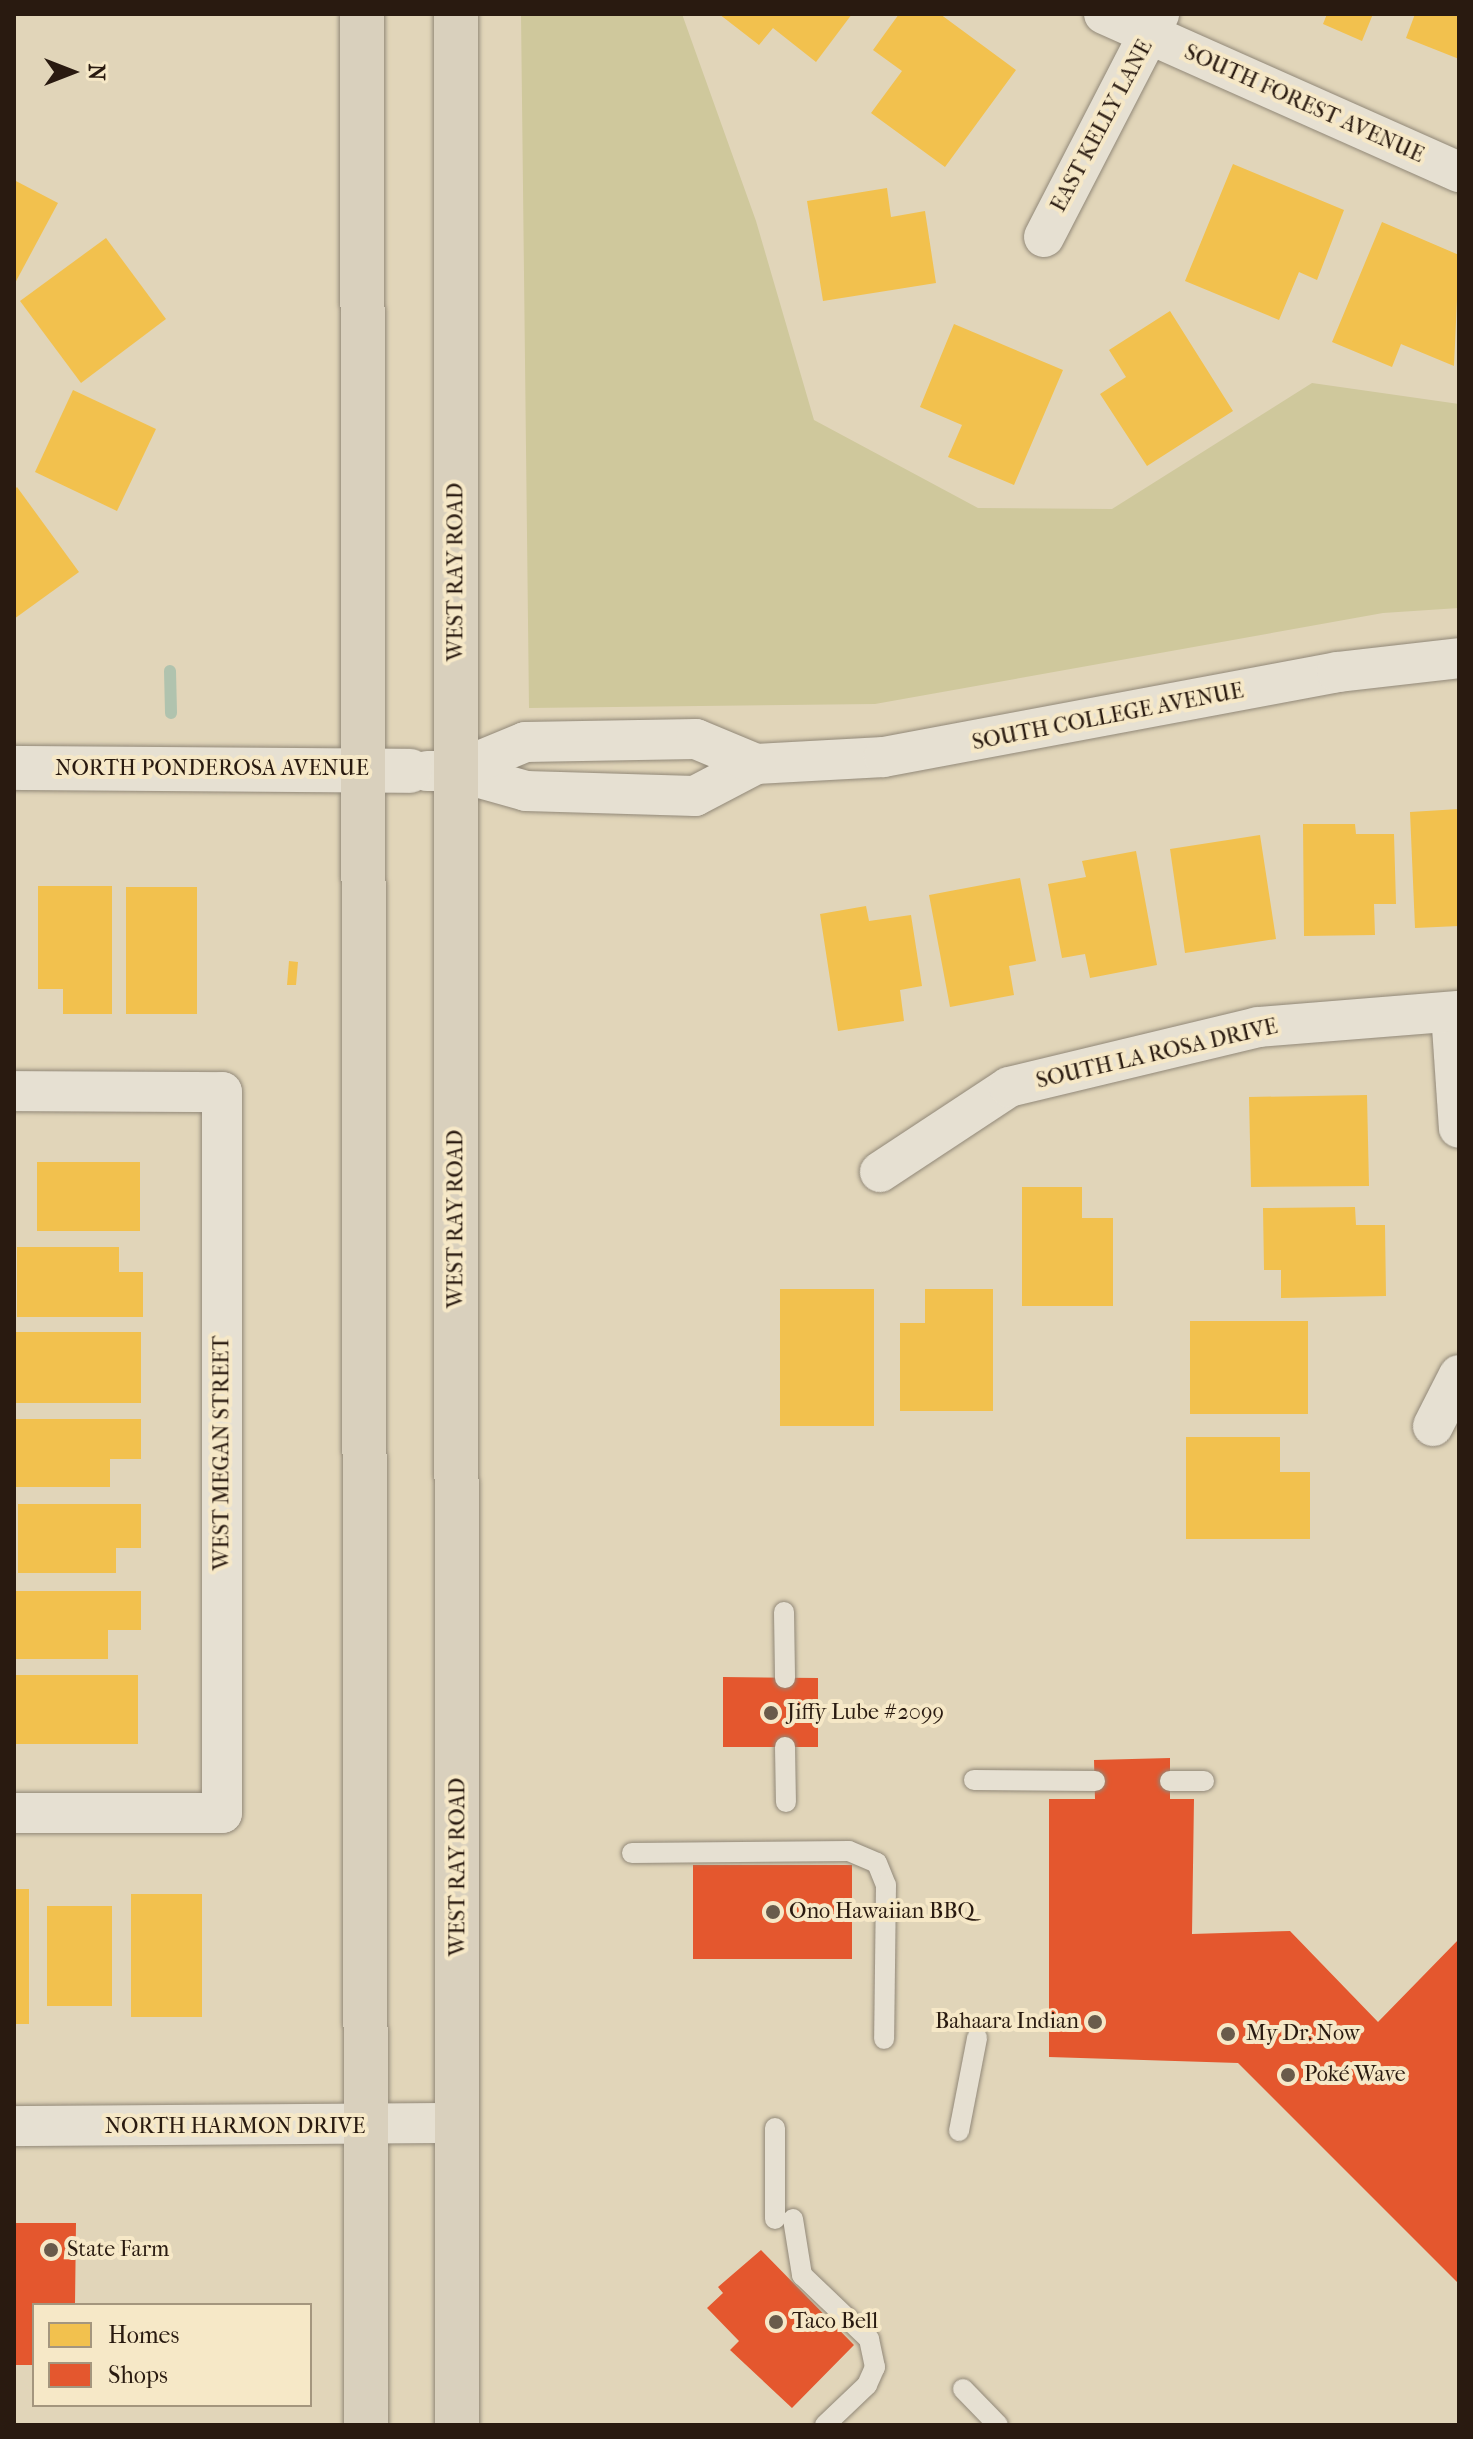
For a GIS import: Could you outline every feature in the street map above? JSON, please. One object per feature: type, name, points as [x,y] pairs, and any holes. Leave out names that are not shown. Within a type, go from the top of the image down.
[{"type":"main road","points":[[362,14],[366,2425]]},
{"type":"main road","name":"WEST RAY ROAD","points":[[456,14],[457,2425]]},
{"type":"street","name":"SOUTH FOREST AVENUE","points":[[1104,14],[1154,25],[1459,172]]},
{"type":"street","name":"EAST KELLY LANE","points":[[1044,237],[1154,25]]},
{"type":"street","name":"SOUTH COLLEGE AVENUE","points":[[410,771],[455,771],[526,791],[695,796],[756,764],[912,753],[1337,672],[1459,658]]},
{"type":"street","name":"SOUTH COLLEGE AVENUE","points":[[455,771],[525,742],[696,739],[756,764]]},
{"type":"street","name":"NORTH PONDEROSA AVENUE","points":[[14,768],[410,771]]},
{"type":"street","points":[[1455,1012],[1459,1128]]},
{"type":"street","name":"SOUTH LA ROSA DRIVE","points":[[880,1172],[1009,1087],[1258,1027],[1455,1012]]},
{"type":"street","name":"WEST MEGAN STREET","points":[[14,1091],[222,1092],[222,1813],[14,1813]]},
{"type":"street","points":[[1433,1426],[1459,1375]]},
{"type":"street","name":"NORTH HARMON DRIVE","points":[[14,2126],[364,2128],[457,2123]]},
{"type":"lane","points":[[784,1612],[785,1678]]},
{"type":"lane","points":[[785,1747],[786,1802]]},
{"type":"lane","points":[[974,1780],[1095,1781]]},
{"type":"lane","points":[[1170,1781],[1204,1781]]},
{"type":"lane","points":[[632,1853],[849,1851],[877,1863],[886,1885],[884,2039]]},
{"type":"lane","points":[[959,2131],[977,2038]]},
{"type":"lane","points":[[775,2128],[784,2219],[802,2275],[869,2339],[875,2367],[867,2385],[825,2425]]},
{"type":"lane","points":[[963,2389],[998,2425]]},
{"type":"shaded area","points":[[521,14],[682,14],[756,221],[814,420],[978,508],[1112,509],[1312,383],[1459,404],[1459,608],[1383,613],[875,704],[529,708]]},
{"type":"building: Homes","points":[[719,14],[852,14],[816,62],[773,28],[759,45]]},
{"type":"building: Homes","points":[[899,14],[940,14],[1016,70],[945,167],[871,113],[902,71],[873,50]]},
{"type":"building: Homes","points":[[1327,14],[1373,14],[1362,41],[1323,24]]},
{"type":"building: Homes","points":[[1415,14],[1459,14],[1459,59],[1406,38]]},
{"type":"building: Homes","points":[[1233,164],[1344,210],[1317,280],[1299,272],[1279,320],[1185,281]]},
{"type":"building: Homes","points":[[14,180],[58,203],[14,285]]},
{"type":"building: Homes","points":[[887,188],[891,217],[925,211],[936,283],[823,301],[807,201]]},
{"type":"building: Homes","points":[[1382,222],[1459,255],[1454,366],[1401,344],[1392,367],[1332,342]]},
{"type":"building: Homes","points":[[106,238],[166,319],[81,383],[20,301]]},
{"type":"building: Homes","points":[[1170,311],[1233,411],[1147,466],[1100,394],[1126,377],[1109,350]]},
{"type":"building: Homes","points":[[954,324],[1063,370],[1014,485],[948,457],[962,425],[920,407]]},
{"type":"building: Homes","points":[[73,390],[156,429],[117,511],[35,472]]},
{"type":"building: Homes","points":[[17,487],[79,572],[14,619],[14,490]]},
{"type":"building: Homes","points":[[1459,809],[1459,926],[1415,928],[1410,812]]},
{"type":"building: Homes","points":[[1303,824],[1355,824],[1356,834],[1394,834],[1396,904],[1374,904],[1375,935],[1304,936]]},
{"type":"building: Homes","points":[[1260,835],[1276,939],[1185,953],[1170,849]]},
{"type":"building: Homes","points":[[1136,851],[1157,965],[1090,978],[1085,954],[1062,958],[1048,884],[1086,877],[1082,861]]},
{"type":"building: Homes","points":[[1020,878],[1036,961],[1009,966],[1014,995],[950,1007],[929,895]]},
{"type":"building: Homes","points":[[38,886],[112,886],[112,1014],[63,1014],[63,989],[38,989]]},
{"type":"building: Homes","points":[[126,887],[197,887],[197,1014],[126,1014]]},
{"type":"building: Homes","points":[[866,906],[869,921],[911,915],[922,986],[900,990],[904,1021],[838,1031],[820,914]]},
{"type":"building: Homes","points":[[289,961],[298,962],[296,985],[287,985]]},
{"type":"building: Homes","points":[[1367,1095],[1369,1186],[1251,1187],[1249,1097]]},
{"type":"building: Homes","points":[[37,1162],[140,1162],[140,1231],[37,1231]]},
{"type":"building: Homes","points":[[1022,1187],[1082,1187],[1082,1218],[1113,1218],[1113,1306],[1022,1306]]},
{"type":"building: Homes","points":[[1355,1207],[1356,1225],[1385,1225],[1386,1296],[1281,1298],[1281,1270],[1264,1270],[1263,1208]]},
{"type":"building: Homes","points":[[17,1247],[119,1247],[119,1272],[143,1272],[143,1317],[17,1317]]},
{"type":"building: Homes","points":[[780,1289],[874,1289],[874,1426],[780,1426]]},
{"type":"building: Homes","points":[[925,1289],[993,1289],[993,1411],[900,1411],[900,1323],[925,1323]]},
{"type":"building: Homes","points":[[1190,1321],[1308,1321],[1308,1414],[1190,1414]]},
{"type":"building: Homes","points":[[14,1332],[141,1332],[141,1403],[14,1403]]},
{"type":"building: Homes","points":[[14,1419],[141,1419],[141,1459],[110,1459],[110,1487],[14,1487]]},
{"type":"building: Homes","points":[[1186,1437],[1280,1437],[1280,1472],[1310,1472],[1310,1539],[1186,1539]]},
{"type":"building: Homes","points":[[18,1504],[141,1504],[141,1548],[116,1548],[116,1573],[18,1573]]},
{"type":"building: Homes","points":[[14,1591],[141,1591],[141,1630],[108,1630],[108,1659],[14,1659]]},
{"type":"building: Homes","points":[[14,1675],[138,1675],[138,1744],[14,1744]]},
{"type":"building: Homes","points":[[14,1889],[29,1889],[29,2024],[14,2024]]},
{"type":"building: Homes","points":[[131,1894],[202,1894],[202,2017],[131,2017]]},
{"type":"building: Homes","points":[[47,1906],[112,1906],[112,2006],[47,2006]]},
{"type":"building: Shops","name":"Jiffy Lube #2099","points":[[723,1677],[818,1678],[818,1747],[723,1747]]},
{"type":"building: Shops","points":[[1170,1758],[1170,1799],[1194,1799],[1192,1934],[1290,1931],[1378,2022],[1459,1939],[1459,2284],[1238,2063],[1049,2057],[1049,1799],[1095,1799],[1094,1760]]},
{"type":"building: Shops","name":"Ono Hawaiian BBQ","points":[[693,1865],[852,1865],[852,1959],[693,1959]]},
{"type":"building: Shops","points":[[14,2223],[76,2223],[75,2303],[32,2303],[32,2365],[14,2365]]},
{"type":"building: Shops","points":[[761,2250],[854,2345],[792,2408],[730,2350],[739,2341],[707,2308],[723,2293],[718,2287]]},
{"type":"waterway","points":[[170,671],[171,713]]},
{"type":"place","name":"Jiffy Lube #2099","points":[[771,1713]]},
{"type":"place","name":"Ono Hawaiian BBQ","points":[[773,1912]]},
{"type":"place","name":"Bahaara Indian","points":[[1095,2022]]},
{"type":"place","name":"My Dr. Now","points":[[1228,2034]]},
{"type":"place","name":"Poké Wave","points":[[1288,2075]]},
{"type":"place","name":"State Farm","points":[[51,2250]]},
{"type":"place","name":"Taco Bell","points":[[776,2322]]}]
